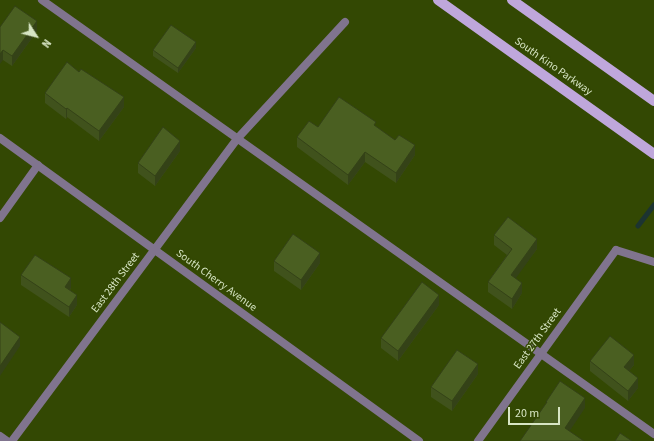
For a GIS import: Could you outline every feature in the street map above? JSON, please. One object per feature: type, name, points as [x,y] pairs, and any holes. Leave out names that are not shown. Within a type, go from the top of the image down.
[{"type":"main road","name":"South Kino Parkway","points":[[438,0],[654,154]]},
{"type":"main road","points":[[512,0],[654,101]]},
{"type":"street","points":[[42,0],[654,434]]},
{"type":"street","name":"East 28th Street","points":[[12,441],[237,139],[345,22]]},
{"type":"street","name":"South Cherry Avenue","points":[[0,138],[419,441]]},
{"type":"street","points":[[0,218],[38,165]]},
{"type":"street","name":"East 27th Street","points":[[478,441],[616,250],[654,262]]},
{"type":"street","points":[[0,436],[7,441]]},
{"type":"building","points":[[15,6],[37,21],[12,56],[3,50],[0,54],[0,27]]},
{"type":"building","points":[[171,25],[196,42],[178,68],[153,50]]},
{"type":"building","points":[[67,62],[79,72],[81,69],[124,97],[99,131],[45,93]]},
{"type":"building","points":[[339,97],[376,122],[374,125],[395,140],[399,135],[415,145],[396,173],[365,152],[348,175],[297,137],[309,121],[318,127]]},
{"type":"building","points":[[163,127],[180,141],[155,176],[138,163]]},
{"type":"building","points":[[508,217],[537,239],[511,275],[522,283],[512,299],[488,282],[512,249],[494,235]]},
{"type":"building","points":[[293,234],[320,253],[301,280],[274,261]]},
{"type":"building","points":[[35,255],[71,278],[65,287],[77,295],[69,307],[21,275]]},
{"type":"building","points":[[422,282],[439,295],[398,351],[381,338]]},
{"type":"building","points":[[0,322],[20,337],[0,366]]},
{"type":"building","points":[[610,336],[634,355],[624,367],[638,378],[628,391],[590,361]]},
{"type":"building","points":[[457,350],[478,364],[452,401],[431,387]]},
{"type":"building","points":[[560,381],[585,398],[565,428],[584,441],[520,441],[547,402]]},
{"type":"building","points":[[620,433],[632,441],[615,441]]},
{"type":"waterway","points":[[638,226],[654,205]]}]
